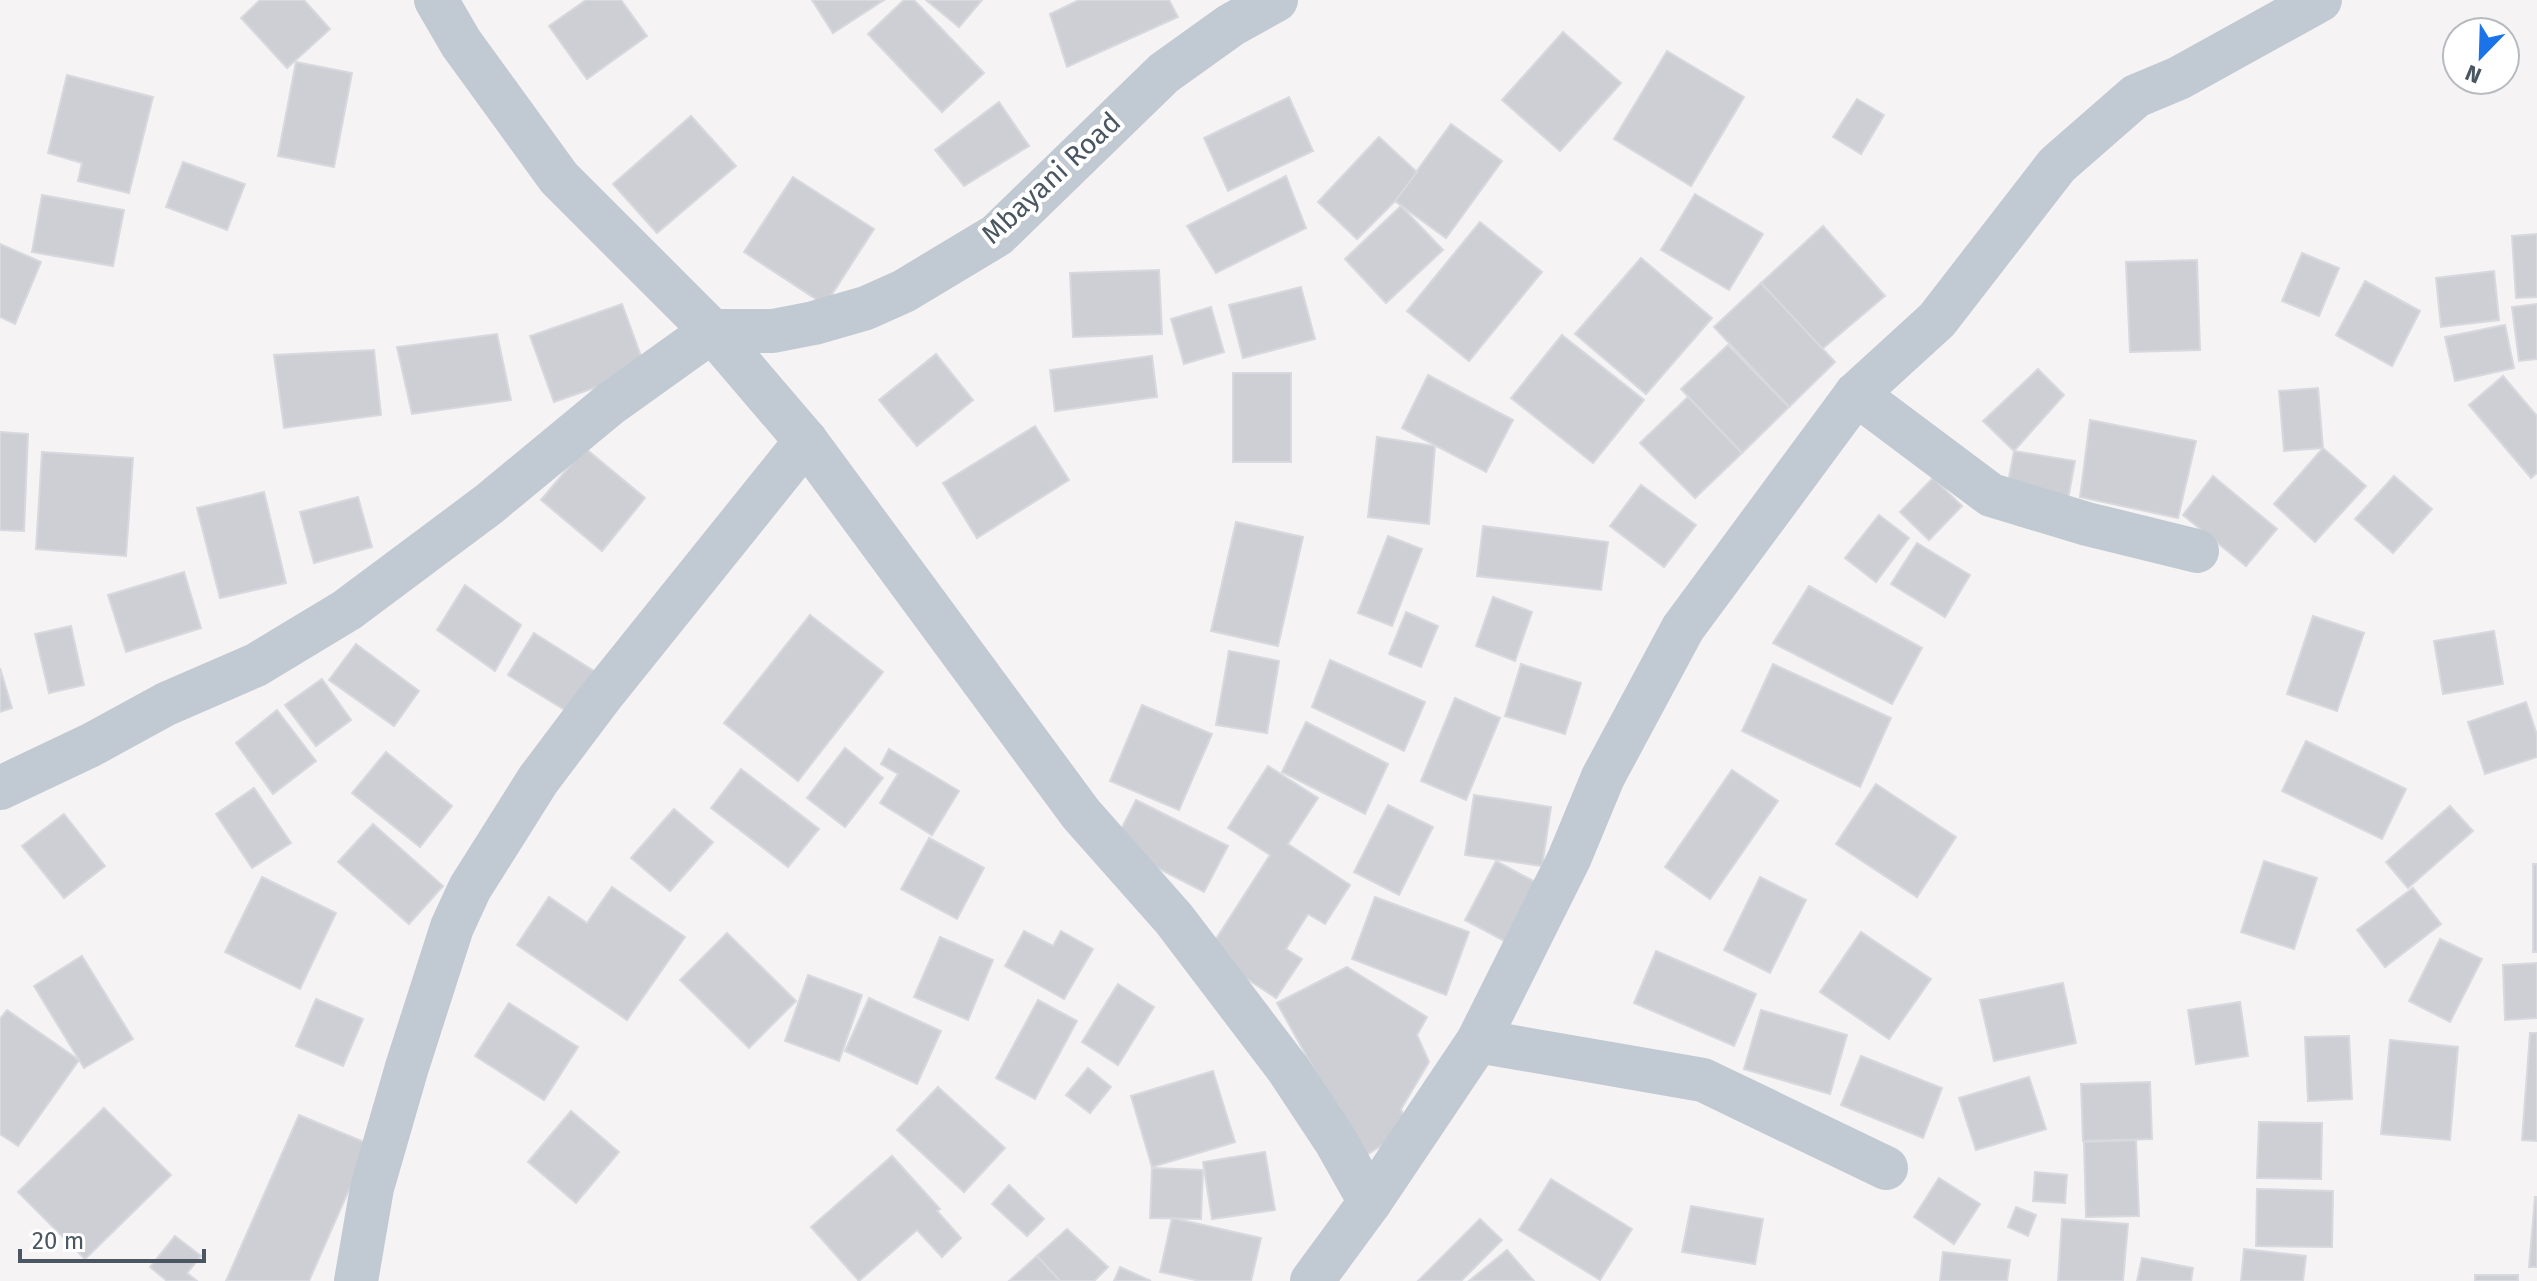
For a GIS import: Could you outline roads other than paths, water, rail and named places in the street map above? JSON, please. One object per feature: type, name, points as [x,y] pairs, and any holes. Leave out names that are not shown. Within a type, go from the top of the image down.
[{"type":"street","points":[[436,0],[461,43],[559,178],[712,331],[806,441],[1081,814],[1174,919],[1288,1069],[1335,1140],[1370,1202]]},
{"type":"street","name":"Mbayani Road","points":[[712,331],[773,331],[814,323],[866,308],[904,291],[997,235],[1164,73],[1231,25],[1276,0]]},
{"type":"street","points":[[1312,1281],[1370,1202],[1478,1041],[1569,859],[1603,777],[1683,628],[1856,394],[1937,320],[2057,165],[2136,96],[2179,78],[2320,0]]},
{"type":"street","points":[[0,788],[91,745],[166,704],[256,665],[347,610],[489,504],[610,404],[712,331]]},
{"type":"street","points":[[1856,394],[1991,495],[2087,524],[2197,551]]},
{"type":"street","points":[[356,1281],[372,1188],[407,1067],[452,927],[470,888],[538,780],[602,695],[806,441]]},
{"type":"street","points":[[1478,1041],[1703,1080],[1886,1168]]}]
